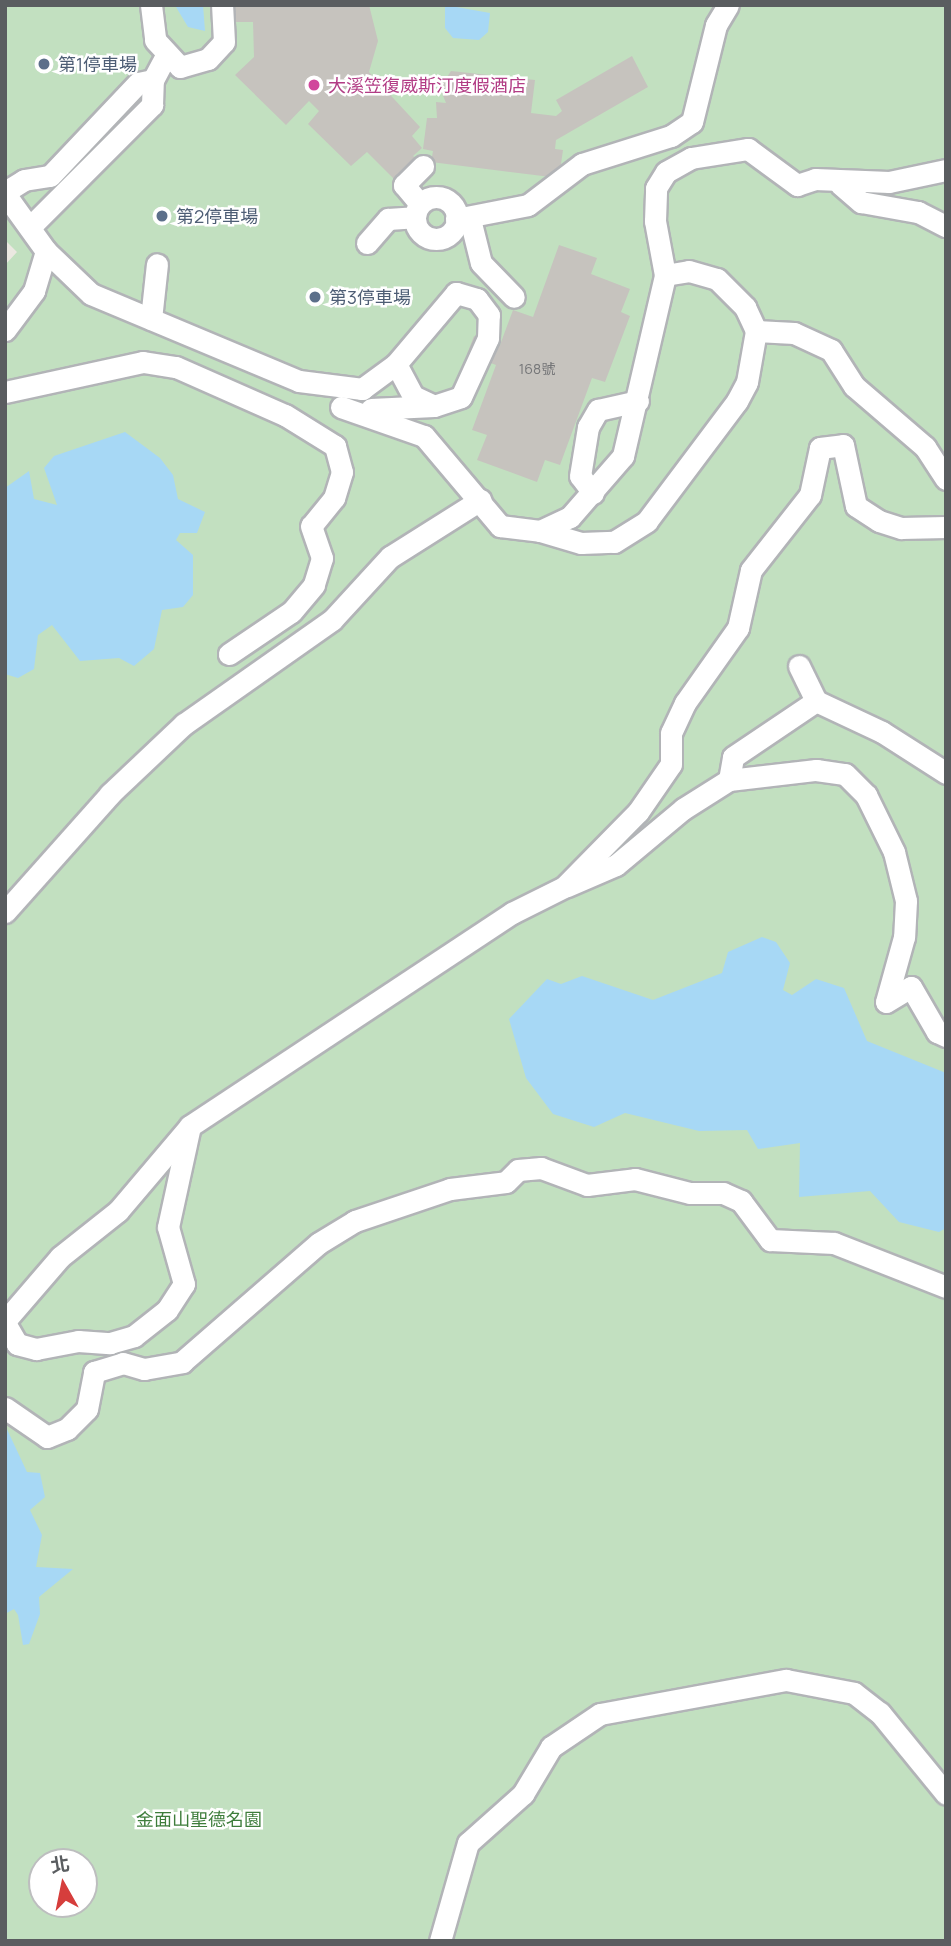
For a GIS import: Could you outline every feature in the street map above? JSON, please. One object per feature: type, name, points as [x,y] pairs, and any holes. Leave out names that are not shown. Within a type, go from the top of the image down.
[{"type":"street","points":[[150,5],[155,40],[166,56],[180,67],[208,59],[224,42],[222,5]]},
{"type":"street","points":[[423,166],[404,185],[417,211],[418,231],[437,239],[450,234],[463,219],[528,205],[582,164],[671,136],[692,122],[716,25],[728,5]]},
{"type":"street","points":[[30,227],[152,105],[153,80],[166,56]]},
{"type":"street","points":[[153,80],[138,83],[50,176],[24,180],[5,193],[46,251],[91,294],[299,381],[341,407],[424,436],[500,526],[540,531],[581,543],[614,542],[647,521],[737,401],[747,383],[756,331],[745,307],[717,279],[689,271],[665,275]]},
{"type":"street","points":[[540,531],[570,517],[623,456],[638,401],[665,275],[655,221],[656,188],[666,172],[691,158],[748,149],[762,157],[768,170],[797,185],[816,180],[840,184],[946,170]]},
{"type":"street","points":[[50,176],[65,192]]},
{"type":"street","points":[[840,184],[861,202],[918,212],[946,226]]},
{"type":"street","points":[[367,243],[388,219],[446,200],[463,219],[481,263],[514,298]]},
{"type":"street","points":[[5,330],[34,291],[46,251]]},
{"type":"street","points":[[151,319],[157,264]]},
{"type":"street","points":[[299,381],[362,389],[396,364],[456,293],[477,299],[489,315],[488,338],[461,397],[435,406],[341,407]]},
{"type":"street","points":[[756,331],[794,333],[831,351],[854,386],[925,447],[946,479]]},
{"type":"street","points":[[5,392],[144,362],[165,365],[285,415],[335,446],[342,472],[334,498],[310,526],[322,558],[314,585],[291,612],[229,654]]},
{"type":"street","points":[[396,364],[413,396],[435,406]]},
{"type":"street","points":[[593,493],[580,476],[588,427],[598,410],[638,401]]},
{"type":"street","points":[[564,887],[660,786],[671,764],[671,733],[738,628],[751,570],[810,495],[820,448],[843,445],[856,506],[879,521],[901,528],[946,527]]},
{"type":"street","points":[[5,912],[110,794],[184,724],[332,620],[390,557],[480,500]]},
{"type":"street","points":[[799,666],[816,701],[882,732],[946,774]]},
{"type":"street","points":[[729,780],[733,757],[816,701]]},
{"type":"street","points":[[190,1126],[168,1227],[184,1284],[167,1310],[134,1336],[110,1343],[78,1341],[36,1349],[17,1344],[5,1322],[60,1257],[118,1211],[190,1126],[512,913],[616,865],[683,809],[729,780],[816,770],[845,774],[866,795],[894,852],[905,901],[904,937],[886,1002],[911,987],[937,1032],[946,1035]]},
{"type":"street","points":[[5,1408],[47,1437],[67,1429],[87,1409],[94,1372],[123,1363],[144,1369],[182,1362],[318,1243],[355,1222],[450,1189],[506,1182],[518,1170],[541,1168],[587,1185],[635,1179],[690,1193],[723,1192],[741,1201],[770,1240],[834,1243],[946,1287]]},
{"type":"street","points":[[440,1941],[468,1843],[523,1794],[551,1746],[600,1714],[786,1679],[854,1693],[880,1713],[946,1794]]},
{"type":"green space","name":"金面山聖德名園","points":[[5,5],[946,5],[946,1941],[5,1941],[5,265],[17,252],[5,240]]},
{"type":"water","points":[[203,5],[205,31],[188,27],[176,7]]},
{"type":"water","points":[[445,5],[490,13],[488,32],[479,40],[453,38],[445,28]]},
{"type":"water","points":[[125,432],[160,458],[173,475],[178,499],[205,512],[197,533],[180,533],[176,540],[193,555],[193,595],[183,607],[162,610],[154,649],[134,666],[119,658],[80,661],[52,625],[38,635],[34,669],[18,678],[5,674],[5,488],[29,471],[34,499],[57,505],[44,468],[54,456]]},
{"type":"water","points":[[762,937],[776,942],[790,963],[783,990],[792,995],[816,979],[844,988],[867,1041],[946,1073],[946,1228],[939,1232],[899,1222],[870,1191],[799,1197],[800,1143],[758,1149],[747,1130],[699,1131],[625,1113],[594,1127],[553,1114],[526,1078],[509,1019],[547,979],[561,984],[582,976],[653,1000],[722,973],[728,952]]},
{"type":"water","points":[[5,1425],[27,1472],[40,1473],[45,1497],[30,1510],[42,1535],[36,1567],[73,1569],[39,1597],[40,1614],[29,1644],[23,1645],[18,1615],[14,1609],[5,1614]]},
{"type":"building","name":"大溪笠復威斯汀度假酒店","points":[[229,5],[369,5],[378,41],[369,72],[420,127],[412,136],[422,148],[413,156],[418,160],[397,182],[367,152],[351,166],[308,124],[319,111],[309,101],[286,125],[235,75],[254,57],[253,22],[230,22]]},
{"type":"building","points":[[632,56],[648,87],[556,140],[555,149],[563,150],[559,178],[431,162],[433,151],[423,149],[427,118],[437,118],[436,102],[446,103],[440,88],[451,71],[535,80],[531,113],[556,116],[562,111],[556,100]]},
{"type":"building","points":[[559,245],[597,258],[591,274],[630,289],[621,312],[630,316],[605,382],[592,378],[560,465],[545,460],[537,482],[477,460],[487,435],[472,430],[496,365],[467,354],[474,336],[500,345],[513,310],[533,317]]},
{"type":"place","name":"第1停車場","points":[[44,64]]},
{"type":"place","name":"大溪笠復威斯汀度假酒店","points":[[314,85]]},
{"type":"place","name":"第2停車場","points":[[162,216]]},
{"type":"place","name":"第3停車場","points":[[315,297]]}]
